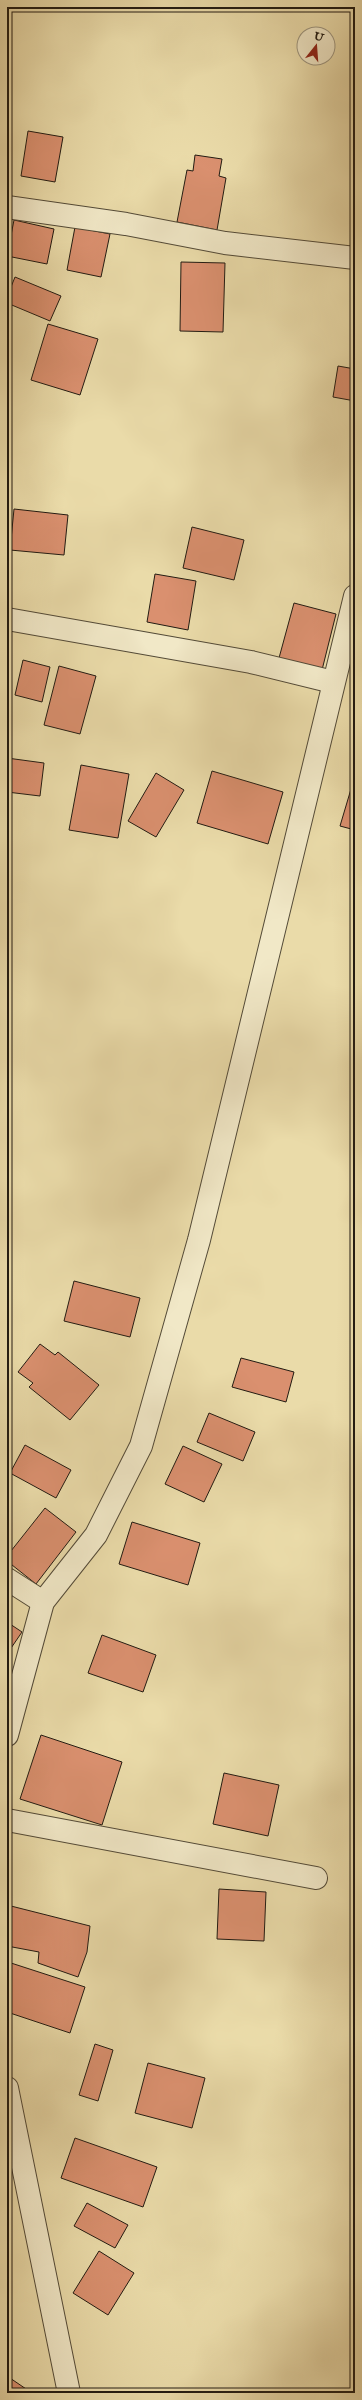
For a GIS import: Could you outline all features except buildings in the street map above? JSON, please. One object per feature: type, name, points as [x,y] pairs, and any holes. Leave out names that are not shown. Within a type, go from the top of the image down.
[{"type":"street","points":[[7,208],[126,224],[225,243],[355,258]]},
{"type":"street","points":[[7,1735],[43,1602],[96,1535],[141,1446],[200,1240],[355,596]]},
{"type":"street","points":[[7,619],[251,662],[334,682]]},
{"type":"street","points":[[7,1579],[43,1602]]},
{"type":"street","points":[[7,1820],[316,1878]]},
{"type":"street","points":[[7,2088],[69,2393]]}]
